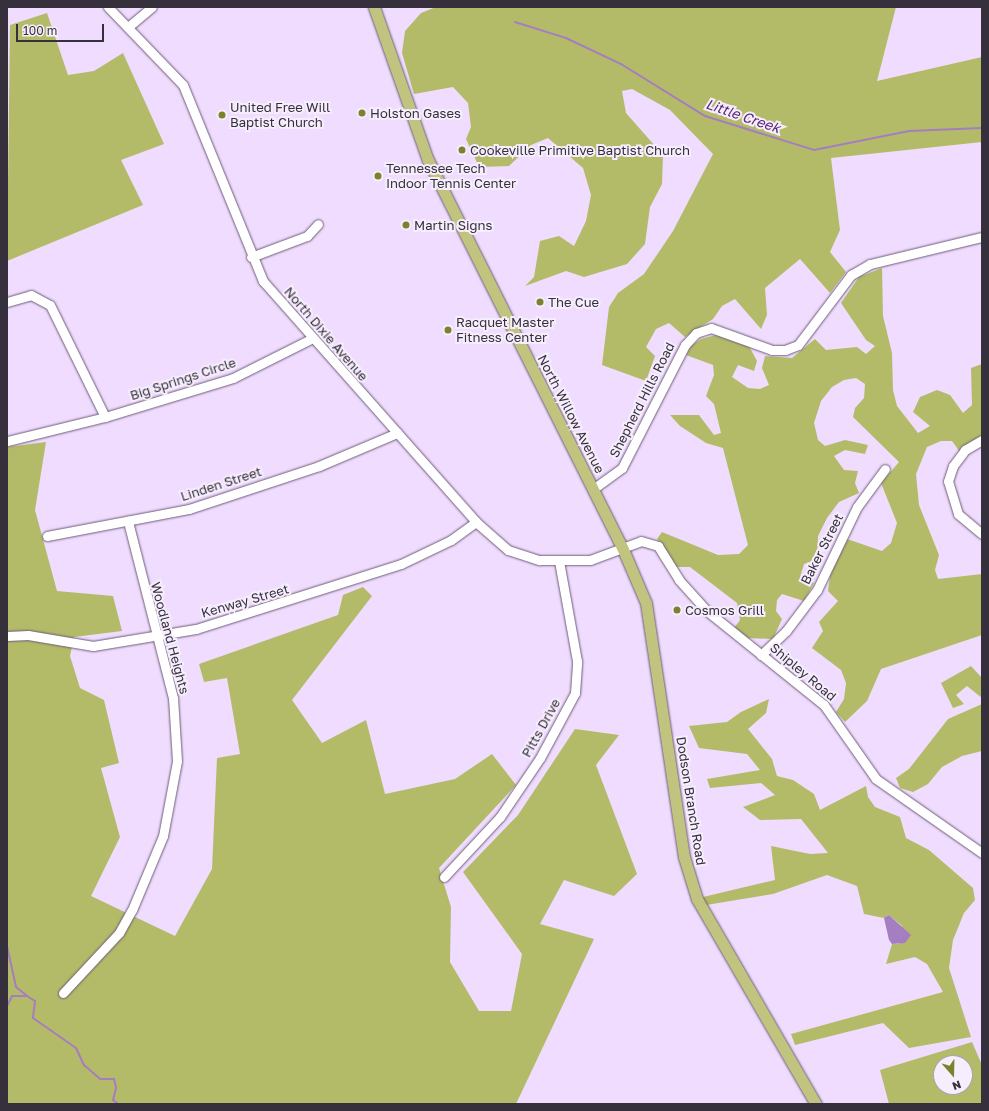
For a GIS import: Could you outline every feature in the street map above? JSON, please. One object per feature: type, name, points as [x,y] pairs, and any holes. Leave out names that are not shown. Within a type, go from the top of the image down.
[{"type":"main road","name":"North Willow Avenue","points":[[374,7],[428,160],[622,547]]},
{"type":"main road","name":"Dodson Branch Road","points":[[622,547],[651,622],[689,880],[707,917],[816,1104]]},
{"type":"street","name":"North Dixie Avenue","points":[[108,7],[183,85],[251,257],[263,281],[311,339],[476,522],[508,550],[559,561],[590,560],[622,547]]},
{"type":"street","points":[[128,27],[152,7]]},
{"type":"street","points":[[251,257],[307,236],[318,224]]},
{"type":"street","name":"Shepherd Hills Road","points":[[593,488],[622,468],[630,457],[685,345],[696,333],[711,328],[772,350],[785,350],[798,344],[808,334],[851,275],[870,264],[982,237]]},
{"type":"street","points":[[7,302],[31,295],[50,305],[105,417]]},
{"type":"street","name":"Big Springs Circle","points":[[7,441],[105,417],[233,378],[311,339]]},
{"type":"street","name":"Linden Street","points":[[47,536],[128,521],[215,501],[319,466],[396,433]]},
{"type":"street","points":[[982,440],[965,450],[953,466],[948,481],[958,514],[982,534]]},
{"type":"street","name":"Baker Street","points":[[761,655],[817,590],[857,506],[885,469]]},
{"type":"street","name":"Woodland Heights","points":[[63,993],[119,933],[154,862],[163,836],[177,746],[173,698],[159,636],[133,549],[128,521]]},
{"type":"street","name":"Kenway Street","points":[[7,636],[28,636],[93,646],[159,636],[228,620],[401,564],[451,540],[476,522]]},
{"type":"street","name":"Shipley Road","points":[[622,547],[641,541],[658,546],[691,595],[761,655],[824,705],[876,779],[982,854]]},
{"type":"street","name":"Pitts Drive","points":[[444,877],[500,817],[540,758],[575,693],[577,661],[559,561]]},
{"type":"green space","points":[[436,7],[896,7],[877,81],[982,57],[982,142],[831,158],[840,230],[830,252],[846,272],[830,293],[800,259],[765,288],[767,315],[761,329],[735,299],[722,306],[713,319],[685,337],[669,323],[656,329],[646,347],[655,356],[646,381],[602,365],[609,307],[618,293],[644,274],[673,231],[713,154],[670,110],[632,89],[622,91],[626,113],[663,155],[662,184],[650,207],[645,244],[627,264],[584,277],[566,271],[525,286],[534,277],[540,241],[559,236],[574,246],[586,221],[591,195],[583,168],[548,138],[531,145],[509,166],[479,167],[466,139],[471,127],[468,103],[453,87],[414,94],[402,53],[405,31],[421,13]]},
{"type":"green space","points":[[47,13],[68,75],[94,71],[123,53],[164,144],[121,160],[143,205],[7,261],[10,25]]},
{"type":"green space","points":[[882,268],[883,316],[892,353],[893,390],[897,406],[918,433],[930,426],[913,412],[920,397],[937,390],[950,395],[963,413],[972,405],[971,368],[982,364],[982,438],[960,452],[952,441],[941,441],[927,447],[916,474],[919,505],[939,555],[935,570],[938,579],[982,574],[982,635],[881,669],[867,701],[845,722],[836,712],[844,699],[846,683],[841,670],[812,648],[823,631],[819,622],[838,601],[828,591],[831,569],[847,539],[882,551],[891,543],[897,523],[881,483],[899,462],[853,417],[855,408],[864,398],[865,384],[856,378],[844,380],[832,387],[821,401],[814,423],[818,440],[825,446],[845,440],[868,445],[865,454],[845,450],[834,456],[844,470],[858,471],[855,483],[859,493],[839,502],[827,518],[818,536],[817,559],[804,564],[800,577],[814,583],[804,601],[782,594],[777,600],[776,611],[782,619],[773,639],[746,638],[734,628],[740,620],[737,603],[690,567],[676,567],[657,539],[662,532],[718,555],[739,554],[748,545],[723,448],[706,443],[680,426],[670,415],[699,415],[714,435],[721,433],[714,404],[706,396],[714,375],[713,365],[686,355],[691,346],[701,339],[716,335],[749,346],[757,361],[754,371],[738,365],[732,377],[748,388],[760,389],[769,385],[762,368],[765,356],[792,358],[815,339],[826,350],[857,347],[866,354],[875,346],[866,340],[841,303],[859,277]]},
{"type":"green space","points":[[46,442],[35,510],[57,591],[113,596],[122,631],[74,637],[70,656],[80,688],[104,700],[119,763],[101,768],[120,837],[91,896],[175,936],[212,869],[217,758],[240,754],[227,678],[204,682],[199,664],[338,615],[343,595],[363,587],[372,596],[292,700],[322,743],[366,720],[385,794],[455,779],[492,754],[516,785],[439,868],[451,907],[450,962],[479,1011],[511,1011],[522,954],[463,872],[518,815],[575,729],[619,735],[596,765],[637,874],[614,896],[564,880],[540,924],[594,939],[516,1104],[7,1104],[7,447]]},
{"type":"green space","points":[[971,666],[982,678],[982,698],[967,686],[956,695],[964,704],[953,708],[941,683]]},
{"type":"green space","points":[[769,699],[766,713],[748,729],[772,759],[777,776],[793,780],[814,794],[820,810],[866,786],[868,797],[875,807],[900,817],[906,838],[929,850],[973,888],[975,900],[964,913],[953,940],[949,968],[971,1037],[909,1048],[883,1023],[795,1045],[791,1034],[943,992],[927,964],[915,957],[886,964],[892,944],[899,944],[902,926],[889,915],[884,918],[864,914],[857,886],[827,875],[773,894],[706,905],[703,897],[775,880],[771,846],[810,854],[828,853],[801,819],[760,820],[743,807],[775,795],[761,783],[710,788],[707,779],[760,770],[747,754],[699,748],[689,726],[727,722],[741,712]]},
{"type":"green space","points":[[982,704],[982,751],[962,756],[942,767],[928,784],[913,792],[900,788],[896,778],[909,769],[948,719]]},
{"type":"green space","points":[[972,1042],[982,1065],[982,1104],[889,1104],[880,1070]]},
{"type":"shaded area","points":[[889,915],[911,935],[905,943],[892,944],[889,940],[884,918]]},
{"type":"waterway","name":"Little Creek","points":[[515,22],[566,38],[621,64],[705,116],[814,150],[909,131],[982,128]]},
{"type":"waterway","points":[[7,946],[16,987],[27,996]]},
{"type":"waterway","points":[[7,1006],[12,996],[27,996],[35,1001],[33,1018],[76,1048],[84,1065],[100,1079],[114,1079],[116,1088],[113,1100],[118,1104]]},
{"type":"place","name":"Holston Gases","points":[[362,113]]},
{"type":"place","name":"United Free Will Baptist Church","points":[[222,115]]},
{"type":"place","name":"Cookeville Primitive Baptist Church","points":[[462,150]]},
{"type":"place","name":"Tennessee Tech Indoor Tennis Center","points":[[378,176]]},
{"type":"place","name":"Martin Signs","points":[[406,225]]},
{"type":"place","name":"The Cue","points":[[540,302]]},
{"type":"place","name":"Racquet Master Fitness Center","points":[[448,330]]},
{"type":"place","name":"Cosmos Grill","points":[[677,610]]}]
